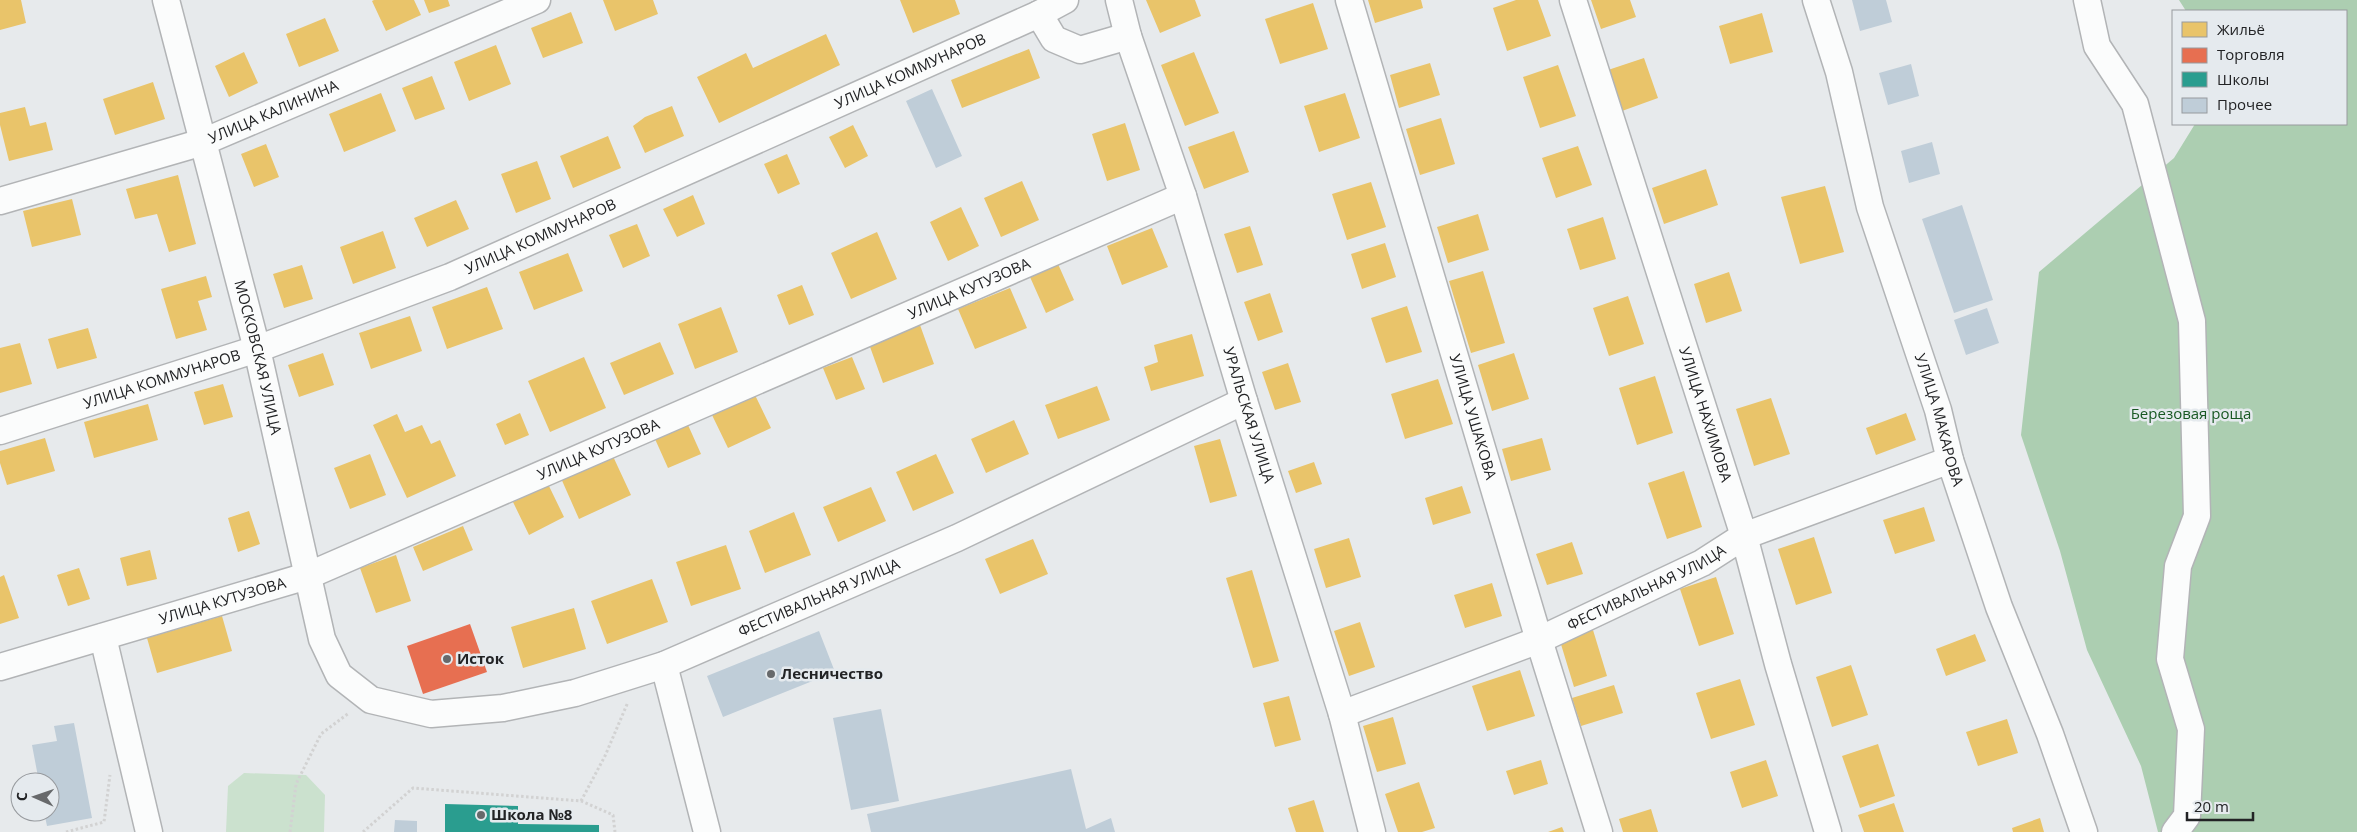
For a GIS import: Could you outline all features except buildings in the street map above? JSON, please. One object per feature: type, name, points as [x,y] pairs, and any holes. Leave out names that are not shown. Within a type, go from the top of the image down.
[{"type":"street","name":"МОСКОВСКАЯ УЛИЦА","points":[[166,0],[257,349],[322,639],[339,675],[361,707]]},
{"type":"street","name":"УЛИЦА КАЛИНИНА","points":[[0,201],[203,142],[537,0]]},
{"type":"street","name":"УЛИЦА КОММУНАРОВ","points":[[0,431],[257,349],[450,277],[1039,14],[1065,0]]},
{"type":"street","name":"УРАЛЬСКАЯ УЛИЦА","points":[[1118,0],[1128,36],[1183,196],[1244,402],[1342,714],[1372,832]]},
{"type":"street","name":"УЛИЦА УШАКОВА","points":[[1349,0],[1539,640],[1599,832]]},
{"type":"street","name":"УЛИЦА НАХИМОВА","points":[[1573,0],[1744,536],[1778,664],[1828,832]]},
{"type":"street","name":"УЛИЦА МАКАРОВА","points":[[1816,0],[1839,72],[1870,207],[1938,410],[1950,460],[1999,607],[2050,734],[2084,832]]},
{"type":"street","points":[[2087,0],[2098,46],[2135,104],[2192,322],[2197,516],[2178,566],[2170,658],[2191,729],[2187,816],[2175,832]]},
{"type":"street","points":[[1039,14],[1054,39],[1080,50],[1128,36]]},
{"type":"street","name":"УЛИЦА КУТУЗОВА","points":[[0,667],[307,576],[1183,196]]},
{"type":"street","name":"ФЕСТИВАЛЬНАЯ УЛИЦА","points":[[361,707],[431,714],[503,708],[574,693],[664,665],[957,538],[1244,402]]},
{"type":"street","name":"ФЕСТИВАЛЬНАЯ УЛИЦА","points":[[1342,714],[1539,640],[1702,563],[1744,536],[1950,460]]},
{"type":"street","points":[[103,637],[149,832]]},
{"type":"street","points":[[664,665],[707,832]]},
{"type":"path","points":[[344,709],[361,707]]},
{"type":"path","points":[[290,832],[296,784],[321,734],[361,707]]},
{"type":"path","points":[[582,801],[605,756],[620,719]]},
{"type":"path","points":[[66,832],[104,822],[110,773]]},
{"type":"path","points":[[363,832],[413,788],[582,801],[614,815],[615,832]]},
{"type":"green space","name":"Березовая роща","points":[[2179,0],[2357,0],[2357,832],[2158,832],[2141,766],[2087,650],[2060,551],[2021,435],[2039,272],[2174,158],[2194,125],[2347,125],[2347,10],[2185,10]]},
{"type":"green space","points":[[244,773],[306,775],[325,795],[324,832],[226,832],[228,786]]},
{"type":"place","name":"Исток","points":[[447,659]]},
{"type":"place","name":"Лесничество","points":[[771,674]]},
{"type":"place","name":"Школа №8","points":[[481,815]]}]
